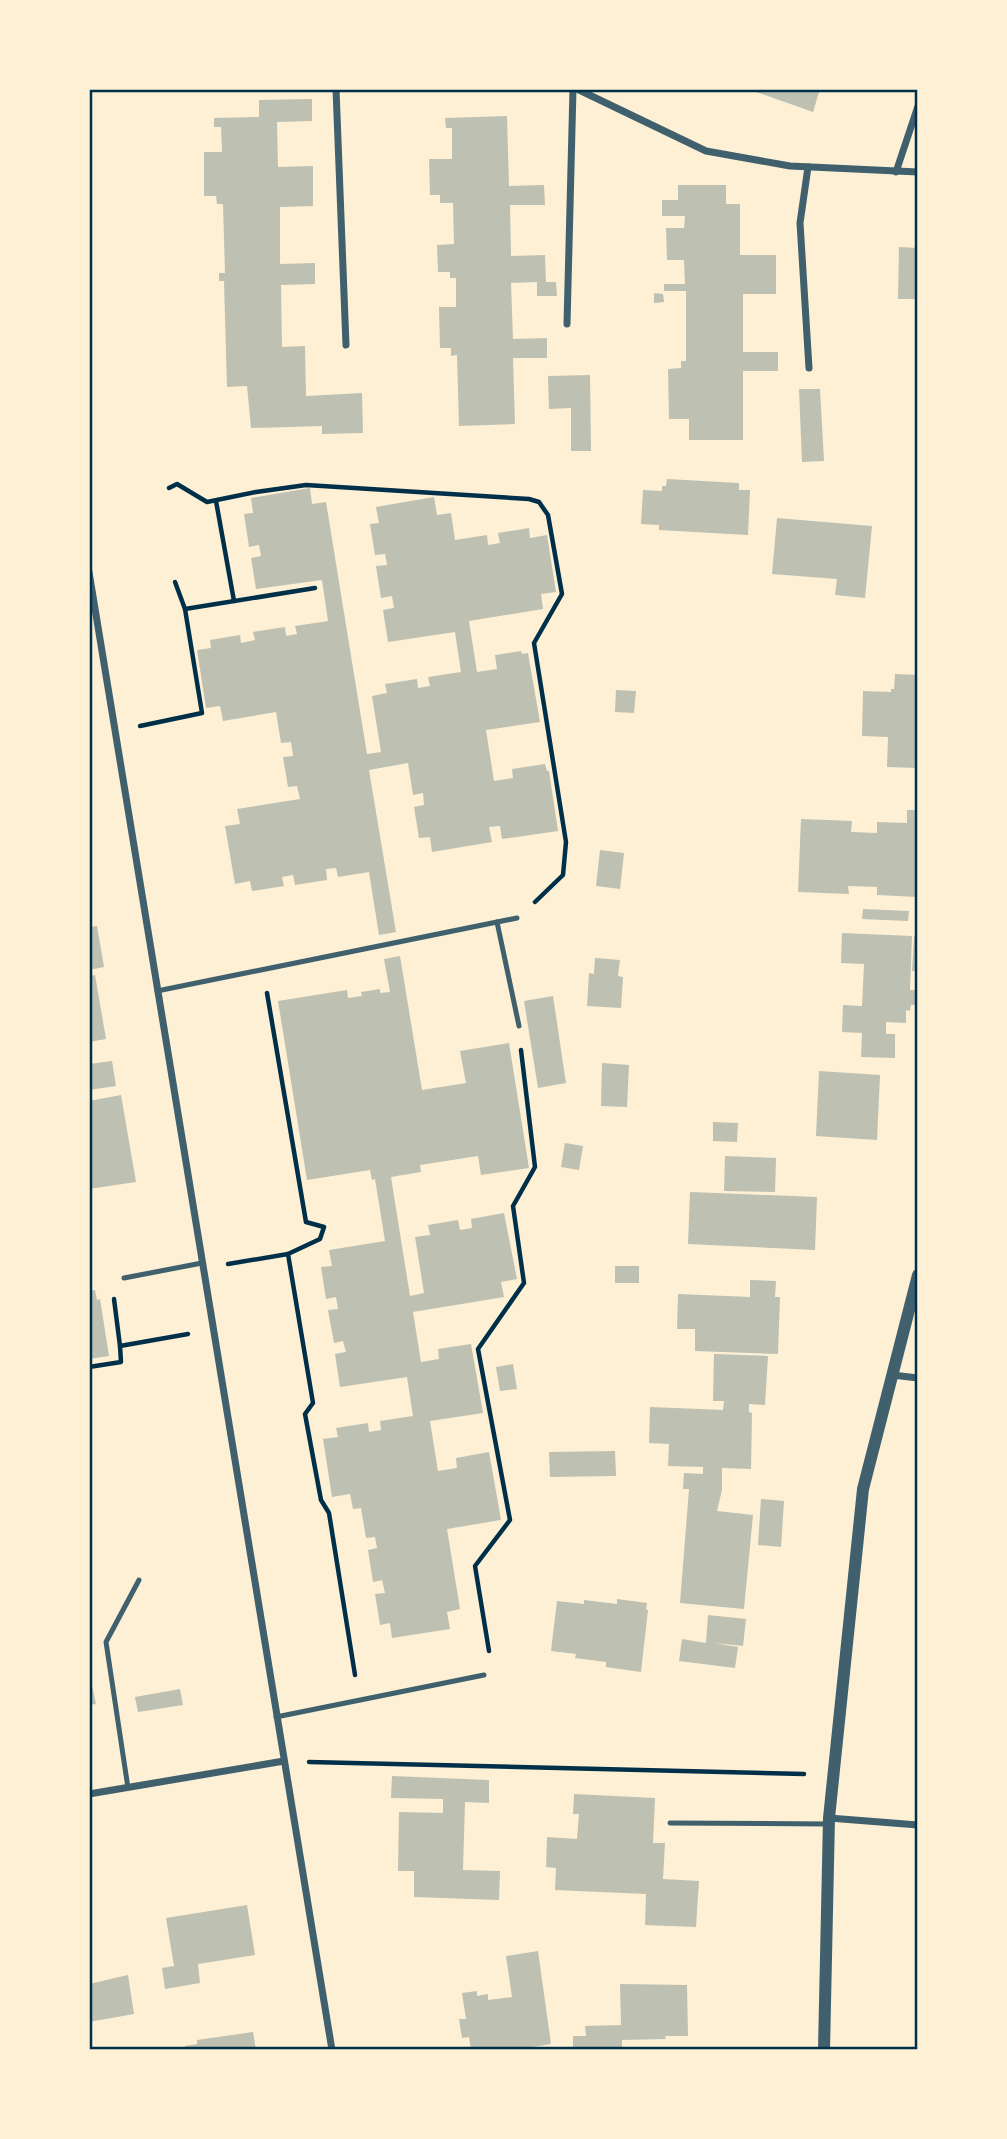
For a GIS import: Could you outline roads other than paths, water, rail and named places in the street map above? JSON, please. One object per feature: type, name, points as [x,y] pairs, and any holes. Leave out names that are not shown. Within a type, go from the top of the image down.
[{"type":"street","points":[[336,89],[346,345]]},
{"type":"street","points":[[566,324],[575,89],[706,151],[808,167],[918,172]]},
{"type":"street","points":[[896,172],[918,106]]},
{"type":"street","points":[[808,167],[800,223],[810,368]]},
{"type":"street","points":[[89,572],[332,2050]]},
{"type":"street","points":[[824,2050],[829,1821],[863,1489],[918,1275]]},
{"type":"street","points":[[892,1375],[918,1378]]},
{"type":"street","points":[[89,1794],[284,1761]]},
{"type":"street","points":[[829,1821],[918,1825]]},
{"type":"lane","points":[[158,991],[517,918]]},
{"type":"lane","points":[[496,922],[519,1026]]},
{"type":"lane","points":[[124,1278],[203,1266]]},
{"type":"lane","points":[[128,1788],[106,1642],[139,1580]]},
{"type":"lane","points":[[276,1717],[484,1675]]},
{"type":"lane","points":[[670,1823],[829,1821]]}]
